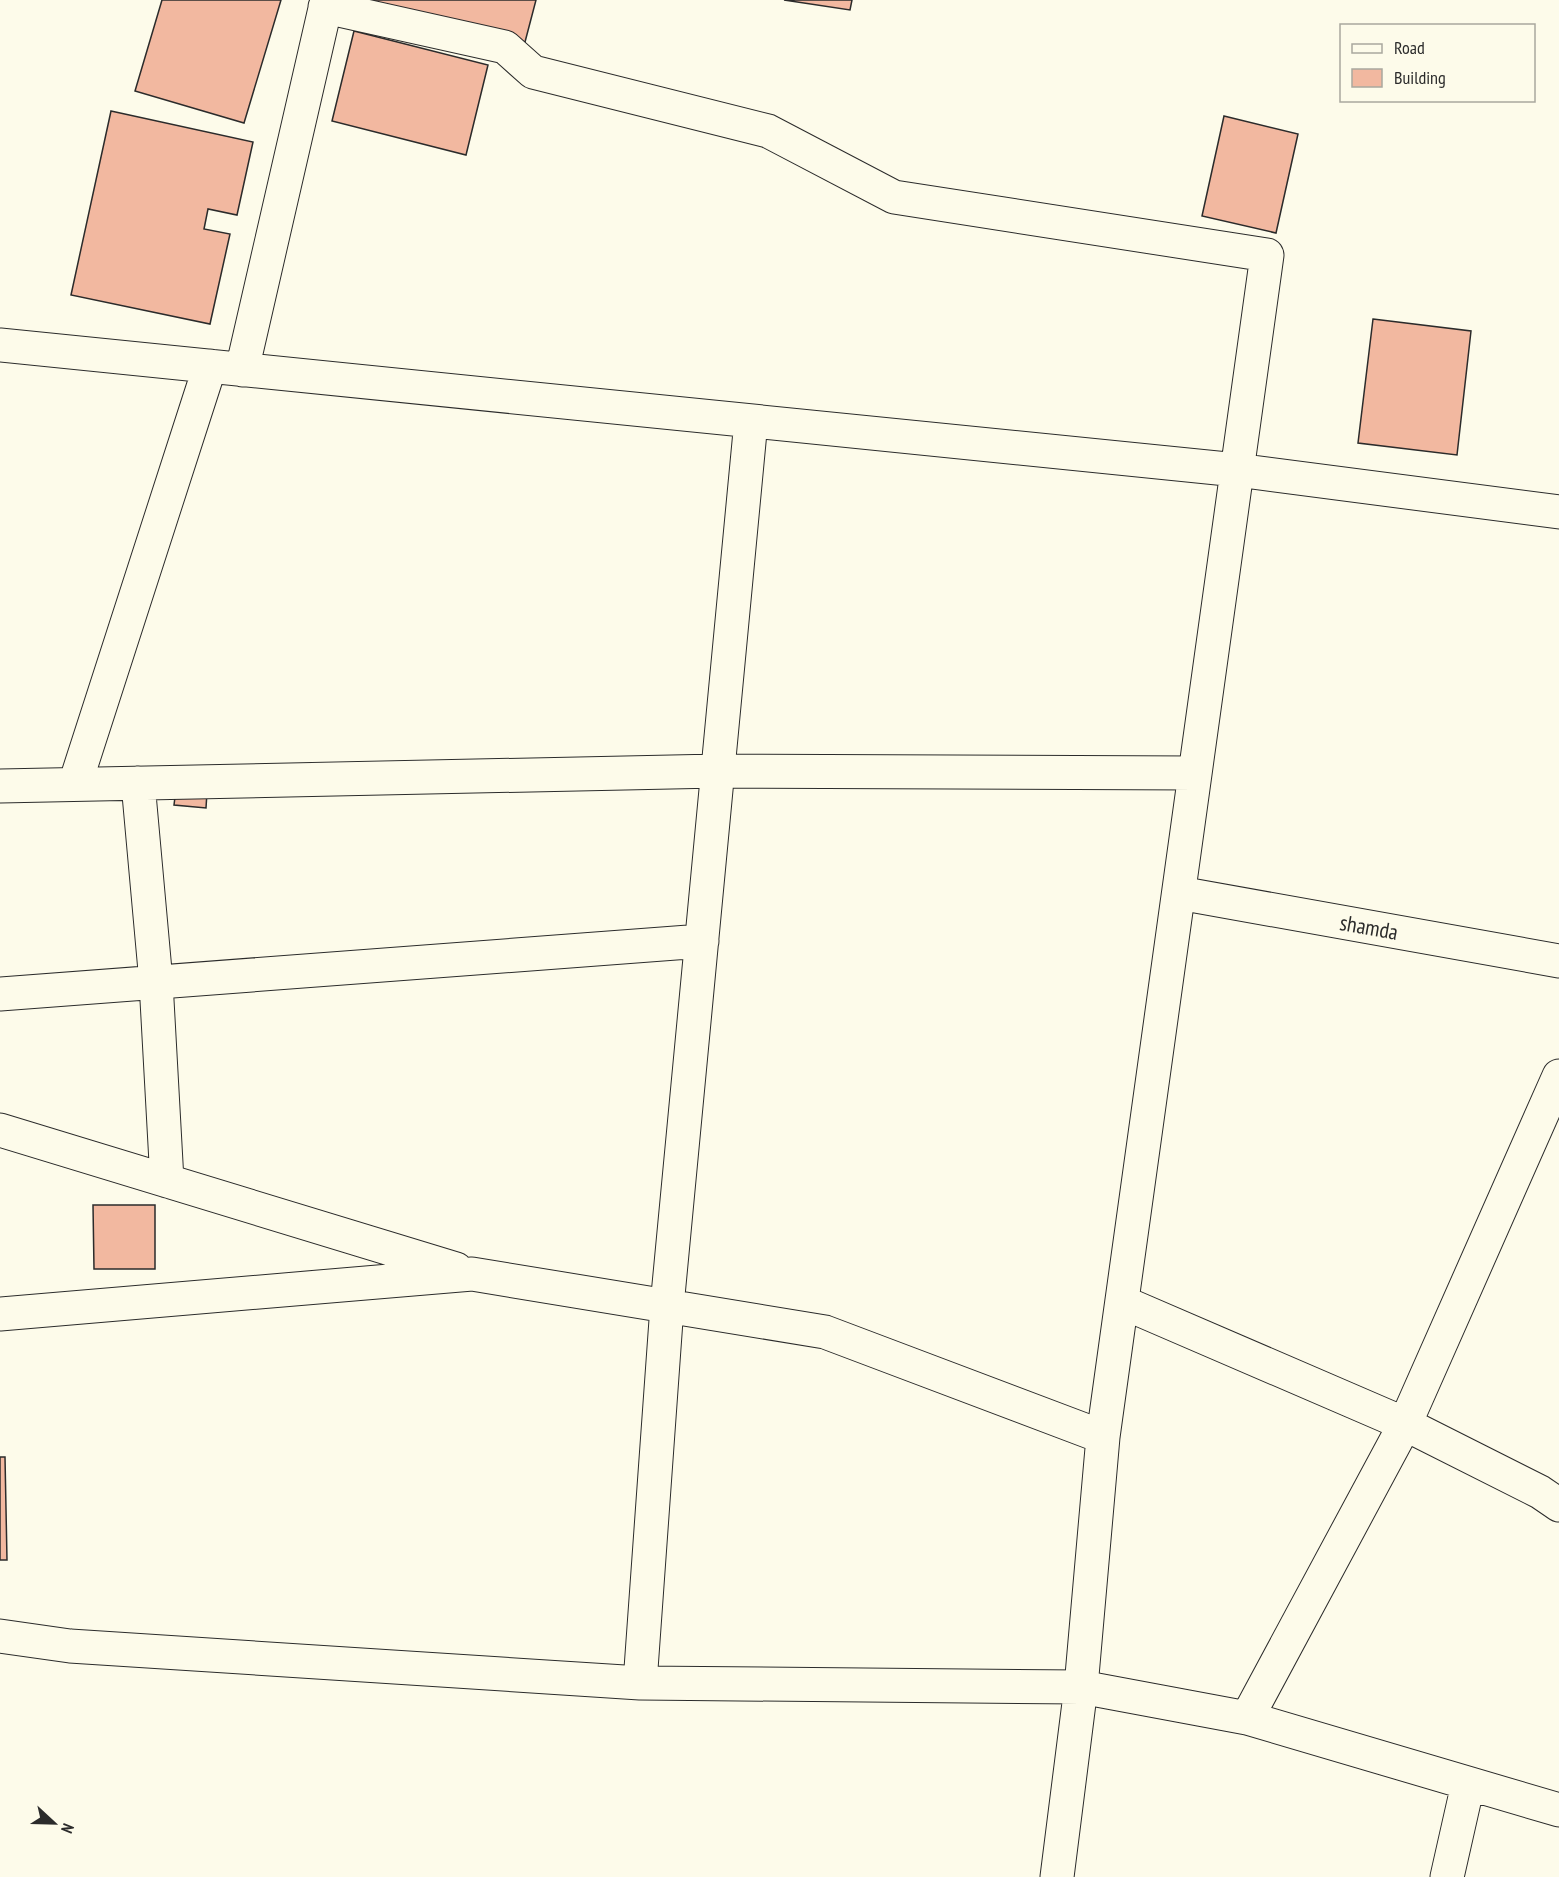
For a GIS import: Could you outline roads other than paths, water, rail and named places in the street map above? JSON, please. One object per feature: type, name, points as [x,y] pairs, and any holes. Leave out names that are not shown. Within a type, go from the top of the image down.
[{"type":"street","points":[[242,370],[326,4],[505,47],[533,72],[768,132],[894,197],[1267,255],[1103,1437],[1081,1687],[1057,1877]]},
{"type":"street","points":[[0,345],[1237,470],[1559,512]]},
{"type":"street","points":[[75,784],[210,366]]},
{"type":"street","points":[[640,1683],[667,1306],[751,421]]},
{"type":"street","points":[[0,786],[718,771],[1195,773]]},
{"type":"street","points":[[138,783],[156,982],[167,1181]]},
{"type":"street","name":"shamda","points":[[1179,893],[1559,961]]},
{"type":"street","points":[[0,994],[702,941]]},
{"type":"street","points":[[1247,1718],[1405,1424],[1559,1076]]},
{"type":"street","points":[[0,1130],[472,1274],[825,1332],[1103,1437]]},
{"type":"street","points":[[0,1314],[472,1274]]},
{"type":"street","points":[[1122,1302],[1405,1424],[1540,1492],[1559,1505]]},
{"type":"street","points":[[0,1636],[82,1647],[640,1683],[1081,1687],[1247,1718],[1559,1810]]},
{"type":"street","points":[[1447,1877],[1468,1784]]}]
